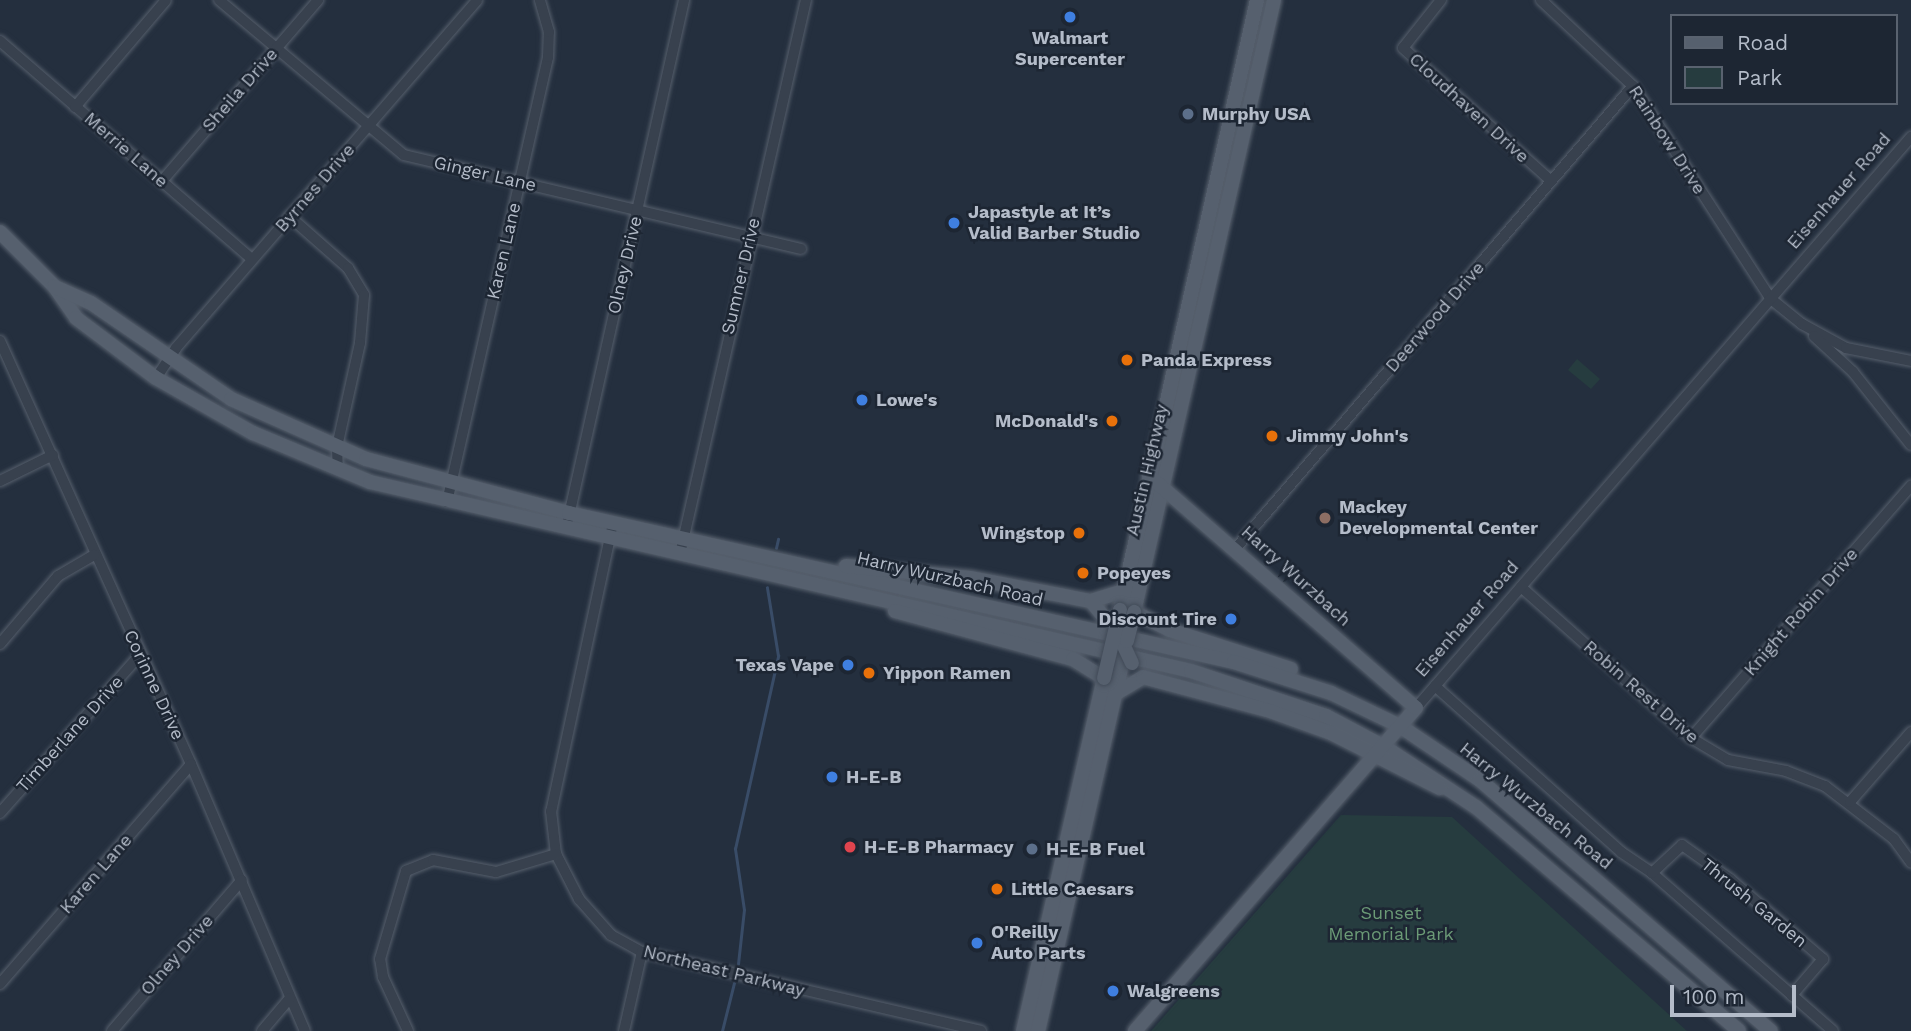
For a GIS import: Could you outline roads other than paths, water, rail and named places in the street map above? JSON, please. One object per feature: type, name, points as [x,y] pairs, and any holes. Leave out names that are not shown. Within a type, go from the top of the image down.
[{"type":"main road","name":"Austin Highway","points":[[1023,1031],[1115,694],[1149,477],[1257,0]]},
{"type":"main road","name":"Austin Highway","points":[[1093,771],[1086,773],[1104,678],[1122,638],[1124,591],[1136,571],[1164,485],[1274,0]]},
{"type":"main road","name":"Harry Wurzbach Road","points":[[2,238],[54,286],[76,318],[156,378],[248,430],[338,470],[447,502],[1191,671],[1304,708],[1460,795],[1739,1031]]},
{"type":"main road","name":"Harry Wurzbach Road","points":[[54,286],[91,303],[169,359],[273,421],[337,447],[450,483],[569,513],[806,566],[900,580],[1234,662],[1331,693],[1400,726],[1480,780],[1771,1031]]},
{"type":"main road","name":"Harry Wurzbach","points":[[1149,477],[1164,485],[1416,708]]},
{"type":"main road","points":[[817,585],[825,578],[870,588],[900,580],[970,578],[1091,601],[1124,591]]},
{"type":"main road","points":[[866,596],[902,614],[1073,659],[1104,678]]},
{"type":"main road","points":[[1091,601],[1122,638],[1143,677],[1287,717],[1378,751]]},
{"type":"main road","points":[[1122,638],[1170,630]]},
{"type":"main road","points":[[1073,659],[1099,653],[1122,638],[1170,630],[1307,675],[1331,693]]},
{"type":"main road","points":[[1115,694],[1143,677]]},
{"type":"main road","name":"Eisenhauer Road","points":[[1135,1031],[1416,708]]},
{"type":"main road","name":"Austin Highway","points":[[1038,1031],[1093,771]]},
{"type":"street","points":[[75,107],[166,0]]},
{"type":"street","name":"Ginger Lane","points":[[219,0],[367,127],[404,155],[802,249]]},
{"type":"street","name":"Sheila Drive","points":[[162,181],[318,0]]},
{"type":"street","name":"Byrnes Drive","points":[[156,378],[289,216],[477,0]]},
{"type":"street","name":"Karen Lane","points":[[447,502],[549,49],[540,0]]},
{"type":"street","name":"Olney Drive","points":[[566,529],[684,0]]},
{"type":"street","name":"Sumner Drive","points":[[680,554],[806,0]]},
{"type":"street","name":"Cloudhaven Drive","points":[[1441,0],[1403,48],[1551,181]]},
{"type":"street","name":"Rainbow Drive","points":[[1541,0],[1595,46],[1633,86],[1771,299],[1802,324]]},
{"type":"street","name":"Merrie Lane","points":[[0,41],[253,259]]},
{"type":"street","name":"Deerwood Drive","points":[[1236,548],[1633,86]]},
{"type":"street","name":"Eisenhauer Road","points":[[1416,708],[1911,137]]},
{"type":"street","points":[[289,216],[348,268],[363,295],[360,344],[337,447],[338,470]]},
{"type":"street","points":[[1802,324],[1846,348],[1911,361]]},
{"type":"street","points":[[1802,324],[1853,372],[1911,445]]},
{"type":"street","name":"Corinne Drive","points":[[2,348],[52,455],[139,656],[191,764],[304,1031]]},
{"type":"street","points":[[0,481],[52,455]]},
{"type":"street","name":"Knight Robin Drive","points":[[1691,738],[1911,486]]},
{"type":"street","name":"Northeast Parkway","points":[[613,523],[552,795],[556,854],[579,899],[600,924],[623,945],[642,952],[981,1031]]},
{"type":"street","points":[[0,644],[58,576],[94,555]]},
{"type":"street","name":"Robin Rest Drive","points":[[1521,587],[1691,738],[1737,763],[1809,778],[1850,802],[1894,839],[1911,862]]},
{"type":"street","name":"Timberlane Drive","points":[[0,813],[139,656]]},
{"type":"street","points":[[1435,686],[1621,852],[1652,873],[1833,1031]]},
{"type":"street","points":[[1850,802],[1911,732]]},
{"type":"street","name":"Karen Lane","points":[[0,984],[191,764]]},
{"type":"street","name":"Thrush Garden","points":[[1652,873],[1682,845],[1730,879],[1823,959],[1792,995]]},
{"type":"street","points":[[408,1031],[383,977],[380,959],[406,871],[433,860],[496,872],[556,854]]},
{"type":"street","name":"Olney Drive","points":[[112,1031],[242,880]]},
{"type":"street","points":[[624,1031],[642,952]]},
{"type":"street","points":[[262,1031],[290,998]]},
{"type":"waterway","points":[[776,548],[778,539]]},
{"type":"waterway","points":[[738,964],[744,910],[735,849],[778,656],[767,588]]},
{"type":"waterway","points":[[722,1031],[734,983]]},
{"type":"place","name":"Walmart Supercenter","points":[[1070,17]]},
{"type":"place","name":"Murphy USA","points":[[1188,114]]},
{"type":"place","name":"Japastyle at It’s Valid Barber Studio","points":[[954,223]]},
{"type":"place","name":"Panda Express","points":[[1127,360]]},
{"type":"place","name":"Lowe's","points":[[862,400]]},
{"type":"place","name":"McDonald's","points":[[1112,421]]},
{"type":"place","name":"Jimmy John's","points":[[1272,436]]},
{"type":"place","name":"Mackey Developmental Center","points":[[1325,518]]},
{"type":"place","name":"Wingstop","points":[[1079,533]]},
{"type":"place","name":"Popeyes","points":[[1083,573]]},
{"type":"place","name":"Discount Tire","points":[[1231,619]]},
{"type":"place","name":"Texas Vape","points":[[848,665]]},
{"type":"place","name":"Yippon Ramen","points":[[869,673]]},
{"type":"place","name":"H-E-B","points":[[832,777]]},
{"type":"place","name":"H-E-B Pharmacy","points":[[850,847]]},
{"type":"place","name":"H-E-B Fuel","points":[[1032,849]]},
{"type":"place","name":"Little Caesars","points":[[997,889]]},
{"type":"place","name":"O'Reilly Auto Parts","points":[[977,943]]},
{"type":"place","name":"Walgreens","points":[[1113,991]]},
{"type":"park label","name":"Sunset Memorial Park","points":[[1391,924]]}]
